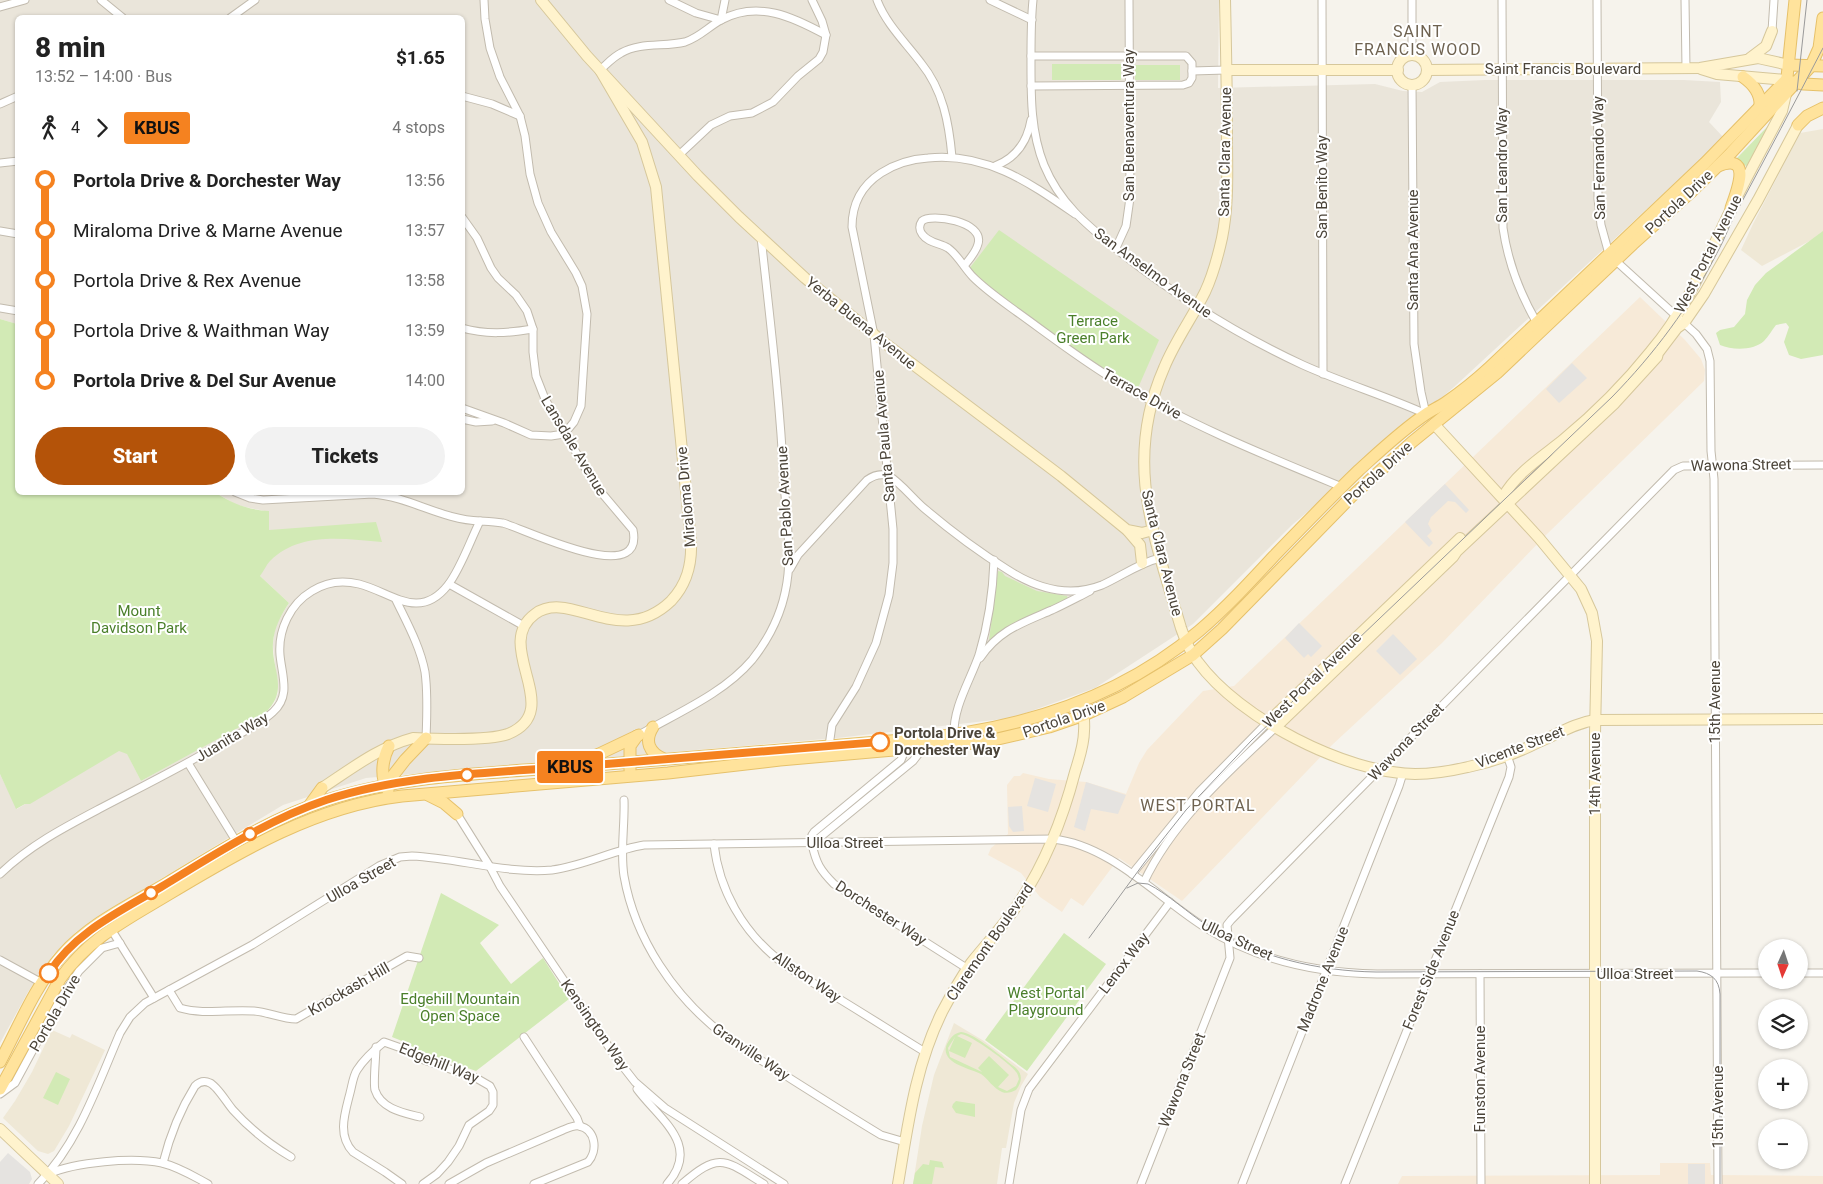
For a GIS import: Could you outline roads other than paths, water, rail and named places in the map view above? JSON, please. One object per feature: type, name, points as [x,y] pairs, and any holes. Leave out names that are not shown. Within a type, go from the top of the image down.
[{"type":"main road","points":[[1786,94],[1791,81],[1789,65],[1795,0]]},
{"type":"main road","name":"Portola Drive","points":[[0,1088],[60,980],[82,952],[95,940],[250,847],[308,820],[368,802],[402,796],[905,750],[1002,739],[1037,731],[1084,716],[1141,688],[1193,655],[1236,615],[1351,496],[1434,424],[1497,373],[1760,106],[1811,66],[1820,48],[1823,18]]},
{"type":"main road","points":[[1789,65],[1823,66]]},
{"type":"main road","points":[[1740,76],[1756,88],[1760,98],[1760,106]]},
{"type":"main road","points":[[1791,81],[1823,85]]},
{"type":"main road","name":"Portola Drive","points":[[0,1062],[42,982],[62,955],[88,932],[236,841],[309,806],[346,794],[404,782],[954,735],[1017,723],[1082,701],[1134,676],[1186,642],[1227,606],[1342,487],[1381,450],[1426,414],[1446,402],[1476,379],[1538,322],[1718,166],[1786,94]]},
{"type":"main road","points":[[1798,125],[1807,116],[1823,108]]},
{"type":"main road","points":[[1718,166],[1732,163],[1739,168],[1741,173],[1731,208]]},
{"type":"main road","points":[[1426,414],[1434,424]]},
{"type":"main road","points":[[653,727],[648,737],[649,746],[655,754],[664,759]]},
{"type":"main road","points":[[631,776],[630,746],[639,735]]},
{"type":"main road","points":[[555,768],[584,760],[639,735]]},
{"type":"main road","points":[[368,802],[386,786],[405,760],[426,738]]},
{"type":"main road","points":[[389,746],[384,756],[383,765],[386,786],[394,794],[402,796]]},
{"type":"main road","points":[[309,806],[322,788]]},
{"type":"main road","points":[[457,814],[454,808],[455,798],[460,792],[464,791]]},
{"type":"main road","points":[[426,794],[444,803],[457,814]]},
{"type":"street","points":[[0,7],[25,0]]},
{"type":"street","points":[[101,0],[119,15]]},
{"type":"street","points":[[234,15],[255,0]]},
{"type":"street","points":[[465,409],[504,423],[531,436],[564,434],[578,414],[582,397],[587,314],[586,300],[576,273],[551,232],[538,204],[530,174],[525,136],[520,116],[494,62],[487,34],[484,0]]},
{"type":"street","name":"Yerba Buena Avenue","points":[[541,0],[600,70],[716,194],[761,237],[823,293],[874,335],[1061,476],[1127,530],[1140,545],[1142,563]]},
{"type":"street","points":[[669,0],[696,12],[721,20]]},
{"type":"street","points":[[721,20],[725,0]]},
{"type":"street","points":[[679,155],[715,122],[730,116],[752,113],[773,102],[798,76],[818,60],[823,52],[826,35],[812,0]]},
{"type":"street","points":[[878,0],[887,20],[922,64],[936,86],[949,125],[952,157]]},
{"type":"street","points":[[990,0],[1032,20]]},
{"type":"street","name":"San Anselmo Avenue","points":[[1032,0],[1031,86],[1035,132],[1044,164],[1059,193],[1075,214]]},
{"type":"street","name":"San Buenaventura Way","points":[[1116,248],[1126,226],[1129,213],[1129,0]]},
{"type":"street","name":"Santa Clara Avenue","points":[[1193,655],[1186,642],[1160,558],[1145,490],[1143,471],[1145,436],[1152,401],[1171,351],[1197,307],[1213,272],[1225,216],[1227,180],[1225,0]]},
{"type":"street","name":"San Benito Way","points":[[1322,0],[1323,374]]},
{"type":"street","points":[[1412,0],[1412,55]]},
{"type":"street","name":"San Leandro Way","points":[[1502,0],[1502,210],[1504,237],[1514,279],[1538,322]]},
{"type":"street","name":"San Fernando Way","points":[[1597,0],[1599,212],[1604,238],[1613,257]]},
{"type":"street","points":[[1685,0],[1686,68]]},
{"type":"street","points":[[1740,76],[1734,68],[1744,60],[1761,52],[1766,46],[1772,31],[1774,0]]},
{"type":"street","points":[[600,70],[620,53],[630,49],[684,42],[704,34],[721,20],[742,12],[766,11],[788,15],[826,35]]},
{"type":"street","points":[[1412,55],[1422,60],[1427,70],[1423,80],[1412,84],[1402,80],[1398,70],[1402,59],[1412,55]]},
{"type":"street","points":[[1031,56],[1186,56],[1191,60],[1192,71],[1191,81],[1186,84],[1031,86]]},
{"type":"street","name":"Saint Francis Boulevard","points":[[1427,70],[1700,68],[1761,58],[1789,65]]},
{"type":"street","name":"Saint Francis Boulevard","points":[[1700,68],[1717,74],[1791,81]]},
{"type":"street","name":"Yerba Buena Avenue","points":[[600,70],[628,117]]},
{"type":"street","points":[[1192,71],[1398,70]]},
{"type":"street","name":"Santa Ana Avenue","points":[[1412,84],[1414,344],[1426,414]]},
{"type":"street","name":"West Portal Avenue","points":[[1144,882],[1156,859],[1190,814],[1271,725],[1506,501],[1620,397],[1657,357],[1681,320],[1731,208],[1782,111],[1786,94]]},
{"type":"street","points":[[0,104],[15,97]]},
{"type":"street","points":[[465,97],[492,104],[520,116]]},
{"type":"street","points":[[628,117],[640,113]]},
{"type":"street","name":"San Anselmo Avenue","points":[[995,166],[1012,157],[1019,150],[1026,140],[1032,114]]},
{"type":"street","name":"Miraloma Drive","points":[[524,626],[529,618],[537,612],[557,607],[609,620],[634,620],[646,616],[662,607],[675,596],[685,581],[691,565],[691,542],[658,202],[647,156],[628,117]]},
{"type":"street","name":"West Portal Avenue","points":[[1132,874],[1199,792],[1453,557],[1460,554],[1505,513],[1506,501],[1511,492],[1632,374],[1681,320],[1704,294],[1750,216],[1798,125]]},
{"type":"street","name":"Santa Paula Avenue","points":[[829,746],[832,725],[856,687],[876,643],[889,595],[893,546],[874,335],[852,227],[852,216],[858,196],[871,180],[896,165],[924,158],[967,158],[995,166],[1012,174]]},
{"type":"street","points":[[0,163],[15,161]]},
{"type":"street","name":"San Anselmo Avenue","points":[[1012,174],[1075,214],[1155,278],[1197,307],[1262,344],[1323,374],[1426,414]]},
{"type":"street","name":"Terrace Drive","points":[[964,266],[978,244],[979,238],[972,227],[934,217],[927,217],[922,221],[919,227],[921,233],[932,241],[948,248],[964,266],[988,290],[1077,356],[1152,401],[1251,450],[1342,487]]},
{"type":"street","name":"Lansdale Avenue","points":[[465,221],[477,238],[491,268],[498,278],[522,302],[531,320],[533,352],[538,382],[544,399],[595,485],[633,530],[634,537],[629,551],[623,555],[606,557],[504,524],[480,521]]},
{"type":"street","points":[[0,231],[15,234]]},
{"type":"street","name":"San Pablo Avenue","points":[[639,735],[729,682],[751,661],[774,627],[783,600],[788,572],[778,390],[761,237]]},
{"type":"street","name":"15th Avenue","points":[[1613,257],[1700,338],[1709,355],[1714,480],[1718,1184]]},
{"type":"street","points":[[0,308],[15,310]]},
{"type":"street","points":[[465,329],[497,334],[533,329]]},
{"type":"street","points":[[465,420],[476,422],[495,421]]},
{"type":"street","name":"14th Avenue","points":[[1434,424],[1506,501],[1570,576],[1587,600],[1594,626],[1597,641],[1595,1184]]},
{"type":"street","name":"Wawona Street","points":[[1141,1184],[1230,958],[1227,925],[1231,920],[1672,472],[1683,466],[1823,465]]},
{"type":"street","points":[[788,572],[798,554],[867,480],[876,475],[888,476],[940,522],[1023,579],[1049,589],[1076,591],[1102,585]]},
{"type":"street","points":[[242,495],[263,500],[355,495]]},
{"type":"street","points":[[322,788],[389,746],[413,738],[498,736],[508,734],[524,722],[529,714],[532,697],[519,645],[524,626],[449,584],[480,521],[455,519],[388,495]]},
{"type":"street","points":[[1127,530],[1142,533],[1153,530]]},
{"type":"street","points":[[974,670],[986,650],[1012,627],[1070,602],[1142,563],[1160,558]]},
{"type":"street","points":[[954,735],[956,714],[980,652],[987,619],[994,560]]},
{"type":"street","name":"Juanita Way","points":[[0,874],[20,856],[50,836],[188,763],[270,716],[282,701],[285,684],[280,656],[282,631],[292,609],[301,599],[322,585],[347,582],[373,589],[396,600],[415,604],[426,602],[435,597],[449,584]]},
{"type":"street","points":[[396,600],[416,644],[424,671],[427,699],[426,738]]},
{"type":"street","name":"Vicente Street","points":[[1193,655],[1205,671],[1225,690],[1271,725],[1323,751],[1379,769],[1402,773],[1424,774],[1484,763],[1537,743],[1575,725],[1596,720],[1823,718]]},
{"type":"street","name":"Claremont Boulevard","points":[[898,1184],[912,1099],[925,1052],[941,1015],[968,969],[1018,903],[1035,876],[1053,838],[1079,759],[1084,731],[1082,701]]},
{"type":"street","points":[[905,750],[901,760],[814,832],[811,838],[812,844],[913,761],[923,748]]},
{"type":"street","name":"Forest Side Avenue","points":[[1345,1184],[1509,777],[1511,767],[1508,755]]},
{"type":"street","points":[[188,763],[236,841]]},
{"type":"street","name":"Madrone Avenue","points":[[1242,1184],[1400,786],[1402,773]]},
{"type":"street","name":"Granville Way","points":[[624,800],[622,863],[627,890],[642,932],[666,975],[699,1014],[732,1042],[881,1135],[905,1142]]},
{"type":"street","name":"Kensington Way","points":[[457,814],[500,886],[617,1059],[635,1082],[665,1108],[784,1184]]},
{"type":"street","name":"Ulloa Street","points":[[38,1184],[48,1175],[81,1119],[124,1024],[137,1009],[252,945],[389,861],[400,857],[412,856],[524,869],[552,870],[580,864],[644,845],[812,844],[1053,838],[1087,847],[1132,874],[1207,928],[1229,940],[1299,966],[1326,971],[1362,974],[1758,973]]},
{"type":"street","name":"Allston Way","points":[[714,844],[718,869],[734,906],[750,930],[770,952],[793,970],[925,1052]]},
{"type":"street","name":"Dorchester Way","points":[[812,844],[818,866],[834,884],[968,969]]},
{"type":"street","name":"Lenox Way","points":[[1009,1184],[1021,1110],[1029,1090],[1170,902]]},
{"type":"street","points":[[111,929],[154,998]]},
{"type":"street","name":"Portola Drive","points":[[0,1094],[15,1083],[61,998],[79,972],[102,948],[120,943]]},
{"type":"street","name":"Knockash Hill","points":[[169,990],[180,1008],[222,1012],[252,1011],[296,1019],[406,956],[419,958]]},
{"type":"street","points":[[0,960],[42,982]]},
{"type":"street","points":[[1808,973],[1823,973]]},
{"type":"street","name":"Funston Avenue","points":[[1480,974],[1480,1184]]},
{"type":"street","points":[[524,1037],[577,1118],[580,1126]]},
{"type":"street","name":"Edgehill Way","points":[[402,1184],[353,1152],[349,1148],[344,1133],[343,1122],[356,1071],[376,1047],[384,1042],[401,1048],[424,1060],[484,1082],[493,1092],[493,1105],[489,1111],[469,1125],[459,1146],[448,1162],[437,1174],[423,1184]]},
{"type":"street","points":[[376,1047],[375,1090],[381,1100],[399,1112],[420,1117]]},
{"type":"street","points":[[617,1059],[640,1092],[678,1139],[681,1158],[678,1168],[667,1184]]},
{"type":"street","points":[[163,1164],[171,1132],[179,1115],[195,1086],[204,1081],[214,1085],[232,1109],[253,1130],[291,1157]]},
{"type":"street","points":[[449,1184],[502,1156],[563,1130],[580,1126],[588,1130],[594,1142],[595,1151],[586,1164],[561,1172],[534,1184]]},
{"type":"street","points":[[0,1130],[58,1184]]},
{"type":"street","points":[[48,1175],[71,1167],[134,1160],[163,1164],[189,1173],[208,1184]]},
{"type":"street","points":[[682,1184],[697,1171],[711,1163],[718,1162],[734,1165],[764,1184]]},
{"type":"tram line","points":[[1797,91],[1807,0]]},
{"type":"tram line","points":[[1089,938],[1186,810],[1251,741],[1612,397],[1657,347],[1683,311],[1720,248],[1735,214],[1823,48]]},
{"type":"tram line","points":[[1127,888],[1138,883],[1148,884],[1227,937],[1268,954],[1332,969],[1376,972],[1697,971],[1706,973],[1716,981],[1720,994],[1720,1184]]},
{"type":"place","name":"Portola Drive & Dorchester Way","points":[[880,742]]},
{"type":"district","name":"SAINT FRANCIS WOOD","points":[[1418,40]]},
{"type":"district","name":"WEST PORTAL","points":[[1198,805]]},
{"type":"park label","name":"Terrace Green Park","points":[[1093,330]]},
{"type":"park label","name":"Mount Davidson Park","points":[[139,620]]},
{"type":"park label","name":"West Portal Playground","points":[[1046,1002]]},
{"type":"park label","name":"Edgehill Mountain Open Space","points":[[460,1008]]}]
